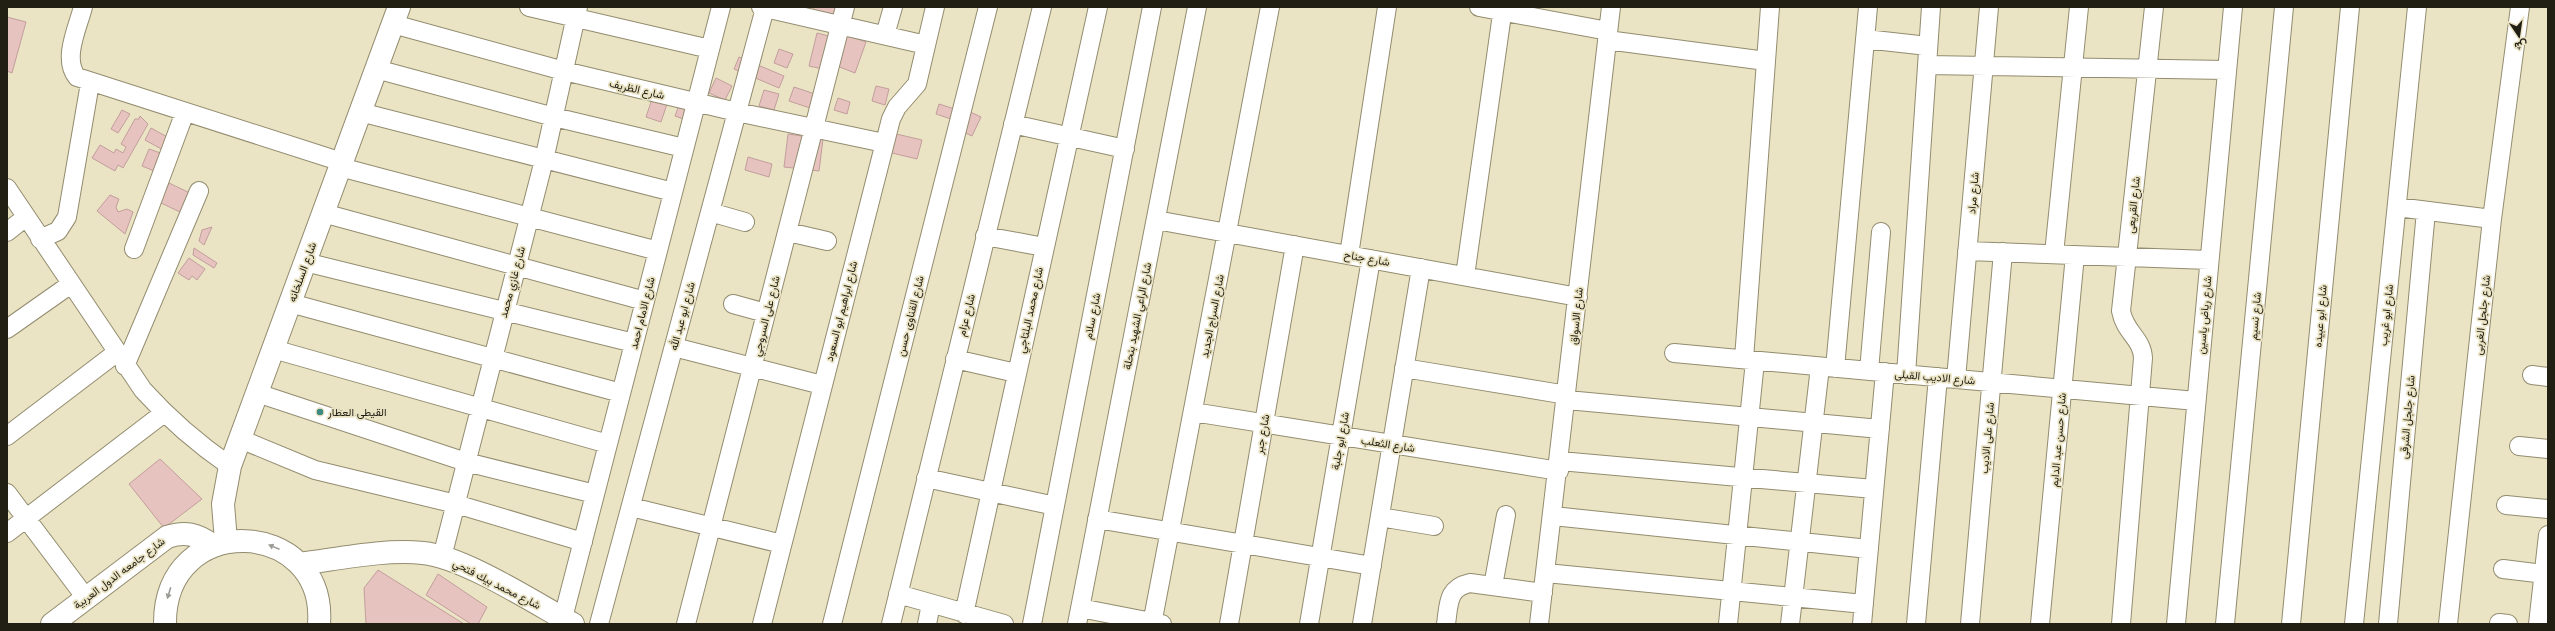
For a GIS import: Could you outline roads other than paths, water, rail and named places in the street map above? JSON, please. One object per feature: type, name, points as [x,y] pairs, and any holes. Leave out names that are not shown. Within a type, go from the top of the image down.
[{"type":"street","points":[[84,7],[70,60],[72,72],[77,77],[90,83],[185,112],[341,164],[529,217],[658,251]]},
{"type":"street","points":[[529,7],[577,12],[710,49]]},
{"type":"street","name":"شارع الامام احمد","points":[[568,621],[583,542],[721,7]]},
{"type":"street","points":[[763,7],[926,45]]},
{"type":"street","name":"شارع ابو عبد الله","points":[[600,624],[737,112],[763,7]]},
{"type":"street","name":"شارع على السروجي","points":[[686,624],[845,7]]},
{"type":"street","points":[[885,36],[893,7]]},
{"type":"street","name":"شارع ابراهيم ابو السعود","points":[[762,624],[884,143],[896,107],[917,84],[935,7]]},
{"type":"street","name":"شارع القناوى حسن","points":[[832,624],[988,7]]},
{"type":"street","name":"شارع عزام","points":[[891,624],[1042,7]]},
{"type":"street","name":"شارع محمد البلتاجي","points":[[964,614],[1068,137],[1098,7]]},
{"type":"street","name":"شارع سلام","points":[[1032,624],[1152,7]]},
{"type":"street","name":"شارع الراعي الشهيد بنحلة","points":[[1078,616],[1197,7]]},
{"type":"street","name":"شارع السراج الجديد","points":[[1156,623],[1170,532],[1270,7]]},
{"type":"street","points":[[1349,255],[1387,7]]},
{"type":"street","points":[[1479,7],[1503,9],[1608,35],[1766,61]]},
{"type":"street","name":"شارع الاسواق","points":[[1539,624],[1567,398],[1611,7]]},
{"type":"street","points":[[1728,624],[1749,416],[1750,360],[1770,7]]},
{"type":"street","points":[[1790,624],[1814,423],[1828,367],[1868,7]]},
{"type":"street","points":[[1906,374],[1931,7]]},
{"type":"street","name":"شارع مراد","points":[[1956,379],[1989,7]]},
{"type":"street","points":[[2054,254],[2079,7]]},
{"type":"street","name":"شارع القريعى","points":[[2121,624],[2143,351],[2140,344],[2128,330],[2121,311],[2154,7]]},
{"type":"street","name":"شارع رياض ياسين","points":[[2176,624],[2233,7]]},
{"type":"street","name":"شارع نسيم","points":[[2225,624],[2284,7]]},
{"type":"street","name":"شارع ابو عبيده","points":[[2291,624],[2350,7]]},
{"type":"street","name":"شارع ابو غريب","points":[[2354,624],[2417,7]]},
{"type":"street","name":"شارع جلجل الغربى","points":[[2448,624],[2492,219],[2520,7]]},
{"type":"street","points":[[1465,276],[1503,9]]},
{"type":"street","name":"شارع غازي محمد","points":[[442,557],[544,160],[577,12]]},
{"type":"street","name":"شارع الظريف","points":[[396,15],[564,71],[696,103],[884,143]]},
{"type":"street","name":"شارع السلخانه","points":[[219,543],[223,504],[230,466],[396,15]]},
{"type":"street","points":[[1865,39],[1928,46]]},
{"type":"street","points":[[1927,65],[2227,70]]},
{"type":"street","points":[[376,69],[554,116],[684,148]]},
{"type":"street","points":[[40,239],[58,231],[67,217],[90,83]]},
{"type":"street","points":[[134,250],[185,112]]},
{"type":"street","points":[[360,112],[673,192]]},
{"type":"street","points":[[1013,124],[1124,149]]},
{"type":"street","points":[[7,188],[121,359],[164,413],[195,442],[230,466]]},
{"type":"street","points":[[7,436],[121,359],[200,191]]},
{"type":"street","points":[[2397,208],[2492,219]]},
{"type":"street","name":"شارع جلجل الشرقى","points":[[2388,624],[2426,211]]},
{"type":"street","points":[[710,212],[745,222]]},
{"type":"street","points":[[323,213],[645,301]]},
{"type":"street","points":[[7,232],[26,217]]},
{"type":"street","name":"شارع جناح","points":[[1156,220],[1578,297]]},
{"type":"street","points":[[788,232],[827,241]]},
{"type":"street","points":[[1862,624],[1880,429],[1877,372],[1881,232]]},
{"type":"street","points":[[985,236],[1044,247]]},
{"type":"street","name":"شارع جبر","points":[[1229,624],[1295,245]]},
{"type":"street","points":[[1968,251],[2209,260]]},
{"type":"street","name":"شارع على الاديب","points":[[1970,624],[2003,252]]},
{"type":"street","name":"شارع حسن عبد الدايم","points":[[2040,624],[2075,255]]},
{"type":"street","name":"شارع ابو جلبة","points":[[1309,624],[1371,259]]},
{"type":"street","points":[[305,262],[634,343]]},
{"type":"street","points":[[1362,624],[1421,268]]},
{"type":"street","points":[[7,329],[71,284]]},
{"type":"street","points":[[290,303],[621,393]]},
{"type":"street","points":[[733,304],[766,313]]},
{"type":"street","points":[[674,347],[822,385]]},
{"type":"street","points":[[273,349],[608,444]]},
{"type":"street","name":"شارع الاديب القبلى","points":[[1674,353],[2196,401]]},
{"type":"street","points":[[955,359],[1016,373]]},
{"type":"street","points":[[1404,368],[1567,398],[1880,429]]},
{"type":"street","points":[[1916,624],[1938,377]]},
{"type":"street","points":[[257,394],[466,462],[595,494]]},
{"type":"street","name":"شارع الثعلب","points":[[1193,412],[1391,444],[1559,466]]},
{"type":"street","points":[[7,533],[164,413]]},
{"type":"street","points":[[240,440],[315,470],[456,504],[583,542]]},
{"type":"street","points":[[2520,446],[2548,449]]},
{"type":"street","points":[[1559,466],[1743,477],[1874,490]]},
{"type":"street","points":[[926,478],[1055,506]]},
{"type":"street","points":[[7,493],[86,598]]},
{"type":"street","points":[[2506,506],[2548,509]]},
{"type":"street","points":[[631,507],[782,544]]},
{"type":"street","points":[[1493,586],[1506,515]]},
{"type":"street","points":[[1553,516],[1869,549]]},
{"type":"street","points":[[1380,517],[1434,526]]},
{"type":"street","points":[[1097,520],[1372,566]]},
{"type":"street","name":"شارع جامعه الدول العربية","points":[[52,624],[166,536],[178,533],[191,534],[219,543]]},
{"type":"street","points":[[2538,624],[2545,573],[2548,535]]},
{"type":"street","points":[[165,624],[165,607],[170,588],[180,570],[195,556],[219,543],[253,540],[278,548],[299,564],[314,585],[320,609],[320,624]]},
{"type":"street","name":"شارع محمد بيك فتحي","points":[[299,564],[406,553],[442,557],[474,570],[568,621]]},
{"type":"street","points":[[2503,569],[2545,573]]},
{"type":"street","points":[[1546,573],[1864,604]]},
{"type":"street","points":[[1446,624],[1449,601],[1452,593],[1460,586],[1470,584],[1543,593]]},
{"type":"street","points":[[898,594],[964,614],[1004,624]]},
{"type":"street","points":[[927,624],[931,604]]},
{"type":"street","points":[[1078,616],[1156,623]]},
{"type":"place","name":"القيطى العطار","points":[[320,412]]}]
